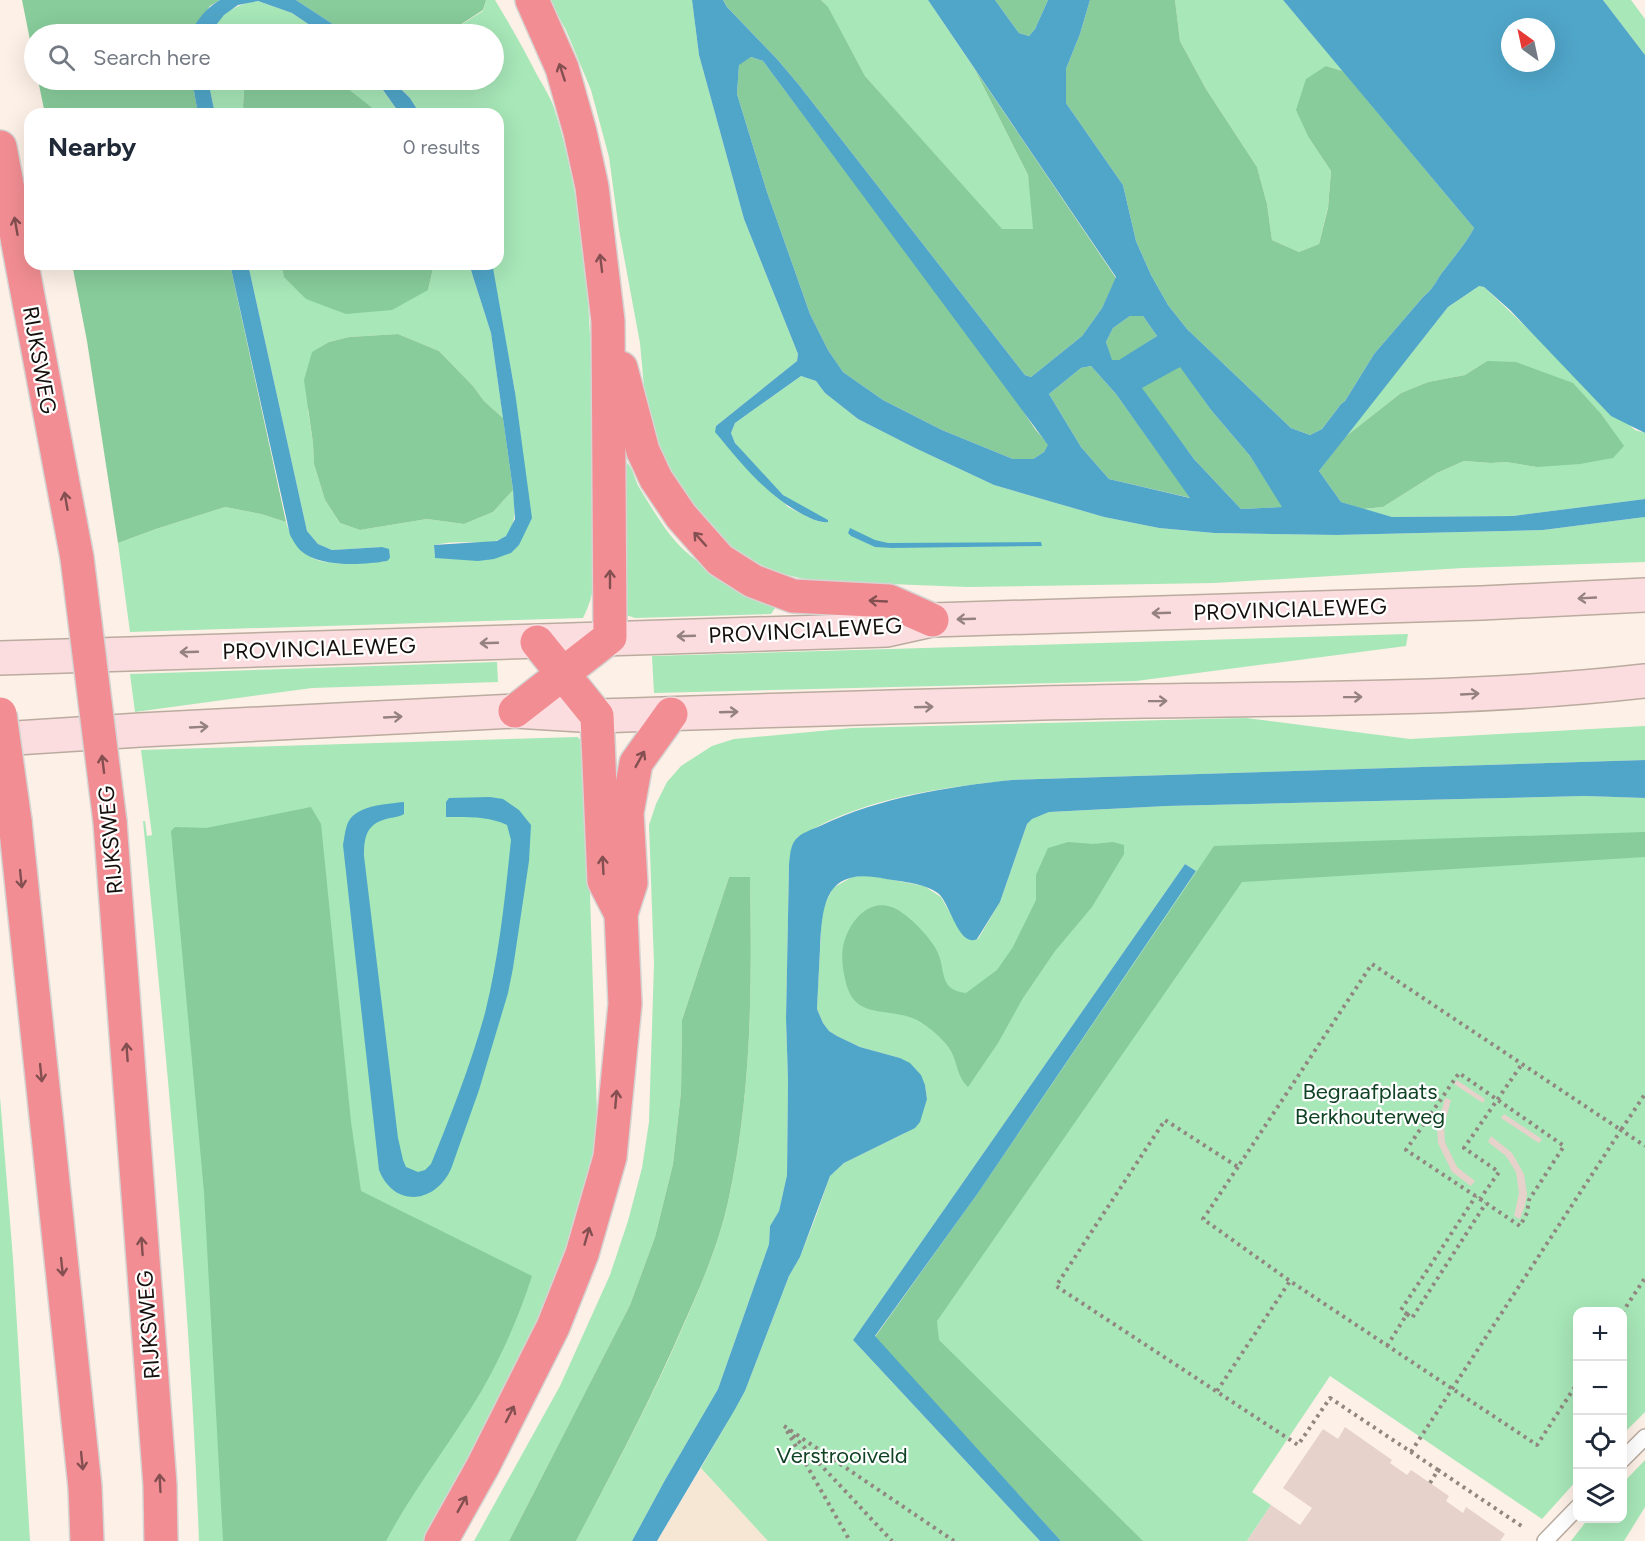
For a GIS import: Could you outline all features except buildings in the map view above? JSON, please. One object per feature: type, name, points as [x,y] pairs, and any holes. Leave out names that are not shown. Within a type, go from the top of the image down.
[{"type":"highway","points":[[515,711],[610,637],[608,321],[592,187],[580,132],[562,68],[531,0]]},
{"type":"highway","name":"RIJKSWEG","points":[[0,147],[77,558],[110,822],[160,1485],[161,1541]]},
{"type":"highway","points":[[608,321],[643,451],[656,479],[681,516],[720,560],[753,581],[793,596],[889,602],[932,620]]},
{"type":"highway","points":[[537,642],[597,716],[604,881],[621,914]]},
{"type":"highway","points":[[0,714],[15,821],[85,1487],[87,1541]]},
{"type":"highway","points":[[441,1541],[483,1466],[553,1327],[582,1254],[610,1157],[625,1004],[621,914],[631,884],[627,813],[636,763],[670,714]]},
{"type":"main road","name":"PROVINCIALEWEG","points":[[0,658],[887,630],[932,620],[1470,604],[1645,595]]},
{"type":"main road","points":[[0,739],[515,711],[597,716],[1411,696],[1588,687],[1645,681]]},
{"type":"lane","points":[[1627,1456],[1645,1437]]},
{"type":"lane","points":[[1545,1541],[1573,1512]]},
{"type":"path","points":[[1573,1390],[1537,1445],[1290,1281],[1203,1219],[1372,964],[1645,1146]]},
{"type":"path","points":[[1486,1203],[1412,1318],[1401,1310],[1478,1198],[1499,1172],[1464,1148],[1522,1064]]},
{"type":"path","points":[[1459,1073],[1564,1146],[1529,1200],[1527,1213],[1520,1226],[1478,1198],[1406,1150],[1459,1073]]},
{"type":"path","points":[[1411,1452],[1645,1094]]},
{"type":"path","points":[[1238,1167],[1165,1120],[1056,1286],[1298,1445],[1330,1398],[1524,1528]]},
{"type":"path","points":[[1627,1307],[1645,1278]]},
{"type":"path","points":[[1217,1391],[1290,1281]]},
{"type":"path","points":[[1387,1346],[1407,1314]]},
{"type":"path","points":[[784,1426],[850,1541]]},
{"type":"path","points":[[784,1426],[892,1541]]},
{"type":"path","points":[[784,1426],[954,1541]]},
{"type":"path","points":[[1430,1483],[1438,1470]]},
{"type":"shaded area","points":[[701,1468],[768,1541],[657,1541]]},
{"type":"green space","points":[[22,0],[220,0],[210,6],[197,24],[27,24]]},
{"type":"green space","points":[[296,0],[486,0],[483,10],[461,24],[333,24]]},
{"type":"green space","points":[[486,0],[495,0],[550,99],[566,152],[575,196],[582,240],[590,331],[597,544],[594,584],[583,618],[130,632],[118,543],[225,507],[286,522],[299,546],[318,560],[348,564],[387,561],[382,547],[332,550],[318,544],[307,531],[249,270],[282,270],[284,277],[428,290],[433,270],[471,270],[491,333],[503,418],[484,401],[473,386],[439,351],[398,334],[349,337],[329,342],[312,353],[308,410],[314,464],[325,500],[340,523],[360,530],[427,519],[464,524],[493,512],[513,490],[514,513],[511,528],[504,537],[494,541],[434,545],[435,558],[519,545],[515,391],[492,270],[504,270],[504,108],[416,108],[403,90],[504,90],[504,24],[462,24],[483,11]]},
{"type":"green space","points":[[549,0],[692,0],[699,55],[744,219],[798,354],[797,361],[716,426],[788,507],[825,523],[783,495],[735,443],[731,433],[735,423],[801,376],[816,381],[825,393],[858,419],[994,485],[1104,517],[1159,528],[1214,533],[1337,535],[1543,530],[1645,517],[1645,562],[1463,568],[1214,583],[967,587],[813,581],[765,567],[713,536],[658,452],[644,387],[640,343],[619,230],[609,157],[591,90],[566,30]]},
{"type":"green space","points":[[723,0],[821,0],[828,7],[865,76],[1002,229],[1033,229],[1028,175],[974,68],[1116,278],[1102,308],[1082,336],[1031,377],[1025,375],[799,85]]},
{"type":"green space","points":[[821,0],[928,0],[974,68],[1028,175],[1034,229],[1002,230],[865,76],[828,8]]},
{"type":"green space","points":[[995,0],[1048,0],[1035,29],[1029,36],[1019,33]]},
{"type":"green space","points":[[1090,0],[1175,0],[1180,41],[1206,89],[1257,167],[1267,204],[1272,240],[1299,252],[1319,244],[1328,208],[1331,171],[1309,138],[1296,110],[1306,79],[1326,66],[1343,71],[1474,228],[1431,289],[1374,354],[1345,401],[1322,429],[1310,435],[1291,428],[1187,329],[1168,305],[1151,275],[1136,241],[1123,185],[1066,103],[1066,69]]},
{"type":"green space","points":[[1175,0],[1283,0],[1343,71],[1326,66],[1309,138],[1331,171],[1328,207],[1319,244],[1299,252],[1272,240],[1267,204],[1257,167],[1206,89],[1180,41]]},
{"type":"green space","points":[[1603,0],[1631,0],[1645,19],[1645,55]]},
{"type":"green space","points":[[258,1],[292,13],[308,24],[215,24],[229,11],[243,4]]},
{"type":"green space","points":[[751,57],[763,61],[1009,390],[1035,429],[1049,445],[1044,452],[1033,459],[1013,459],[942,430],[883,400],[843,372],[828,350],[810,314],[767,192],[737,94],[739,64]]},
{"type":"green space","points":[[40,90],[194,90],[197,108],[44,108]]},
{"type":"green space","points":[[210,90],[244,90],[244,108],[214,108]]},
{"type":"green space","points":[[244,90],[350,90],[371,108],[244,108]]},
{"type":"green space","points":[[349,90],[383,90],[396,108],[370,107]]},
{"type":"green space","points":[[73,270],[231,270],[286,522],[225,507],[118,543],[87,341]]},
{"type":"green space","points":[[282,270],[433,270],[428,290],[392,310],[346,314],[306,299],[284,277]]},
{"type":"green space","points":[[1479,286],[1484,287],[1635,430],[1645,433],[1645,499],[1513,516],[1392,517],[1363,509],[1383,507],[1437,473],[1464,461],[1506,462],[1537,467],[1623,446],[1602,415],[1487,361],[1465,375],[1428,382],[1401,393],[1345,437],[1448,307]]},
{"type":"green space","points":[[1130,316],[1143,316],[1157,336],[1119,361],[1111,360],[1106,342],[1113,328]]},
{"type":"green space","points":[[398,334],[439,351],[473,386],[484,401],[503,418],[513,490],[493,512],[464,524],[427,519],[360,530],[340,523],[325,500],[314,464],[304,380],[312,352],[329,342],[349,337]]},
{"type":"green space","points":[[1487,361],[1516,362],[1573,383],[1602,415],[1624,446],[1613,458],[1580,464],[1537,467],[1506,462],[1464,461],[1437,473],[1383,507],[1363,509],[1341,502],[1319,471],[1345,437],[1401,393],[1428,382],[1465,375]]},
{"type":"green space","points":[[1091,366],[1116,394],[1191,498],[1109,479],[1081,447],[1049,394],[1081,368]]},
{"type":"green space","points":[[1180,366],[1211,410],[1250,456],[1283,507],[1241,509],[1194,459],[1141,388]]},
{"type":"green space","points":[[625,461],[649,504],[676,541],[715,573],[774,604],[775,608],[771,614],[635,618],[626,615]]},
{"type":"green space","points":[[1408,634],[1406,646],[1136,681],[654,693],[652,656]]},
{"type":"green space","points":[[497,662],[498,682],[312,688],[135,712],[130,674]]},
{"type":"green space","points":[[1246,718],[1410,739],[1645,726],[1645,760],[1012,780],[950,788],[888,800],[841,815],[797,837],[789,865],[786,1019],[787,1175],[779,1211],[770,1226],[769,1244],[718,1389],[632,1541],[576,1541],[633,1433],[673,1350],[710,1263],[728,1202],[736,1162],[746,1081],[751,959],[750,877],[729,877],[682,1020],[681,1092],[673,1164],[655,1237],[630,1305],[509,1541],[474,1541],[560,1386],[610,1275],[628,1221],[642,1168],[649,1122],[654,964],[649,825],[667,782],[681,766],[712,746],[734,739],[852,728]]},
{"type":"green space","points":[[578,737],[579,739],[585,738],[597,1114],[593,1159],[548,1311],[465,1471],[423,1541],[199,1541],[184,1271],[143,821],[145,821],[147,836],[152,835],[141,750]]},
{"type":"green space","name":"Begraafplaats Berkhouterweg","points":[[1585,796],[1645,798],[1645,1412],[1627,1430],[1627,1307],[1573,1307],[1573,1484],[1542,1519],[1330,1376],[1252,1492],[1271,1505],[1247,1541],[1061,1541],[875,1337],[978,1193],[1196,871],[1185,864],[853,1340],[1040,1541],[768,1541],[701,1468],[745,1391],[789,1276],[800,1257],[830,1176],[844,1163],[905,1133],[927,1099],[925,1085],[900,1058],[860,1047],[829,1031],[823,1023],[817,1009],[822,910],[833,888],[852,877],[867,875],[924,886],[941,897],[959,929],[978,939],[1000,902],[1027,824],[1031,819],[1049,812],[1167,806]]},
{"type":"green space","points":[[311,807],[321,824],[351,1122],[361,1191],[532,1276],[510,1334],[482,1390],[386,1541],[223,1541],[204,1192],[171,831],[175,827],[206,828]]},
{"type":"green space","points":[[1645,832],[1645,857],[1242,882],[937,1321],[939,1340],[1143,1541],[1061,1541],[875,1337],[978,1193],[1214,846]]},
{"type":"green space","points":[[1068,842],[1093,844],[1113,842],[1124,845],[1124,854],[1092,907],[1055,951],[1023,998],[998,1043],[968,1087],[948,1047],[931,1030],[917,1020],[906,1016],[865,1008],[851,995],[843,965],[843,947],[855,920],[870,908],[878,906],[888,906],[898,910],[919,927],[936,949],[947,983],[951,988],[966,993],[997,970],[1013,947],[1036,900],[1036,875],[1048,848]]},
{"type":"green space","points":[[729,877],[750,877],[749,1040],[736,1161],[728,1202],[715,1248],[660,1377],[576,1541],[509,1541],[630,1305],[655,1237],[673,1164],[681,1092],[682,1020]]},
{"type":"green space","points":[[0,1097],[13,1259],[30,1541],[0,1541]]},
{"type":"green space","points":[[1645,1460],[1645,1507],[1624,1541],[1571,1541],[1585,1523],[1627,1523],[1627,1479]]},
{"type":"water","points":[[220,0],[296,0],[333,24],[308,24],[292,13],[258,1],[238,5],[224,15],[217,24],[196,24],[210,7]]},
{"type":"water","points":[[692,0],[723,0],[777,59],[1025,375],[1031,377],[1082,336],[1102,308],[1116,277],[928,0],[995,0],[1019,33],[1029,36],[1035,29],[1048,0],[1090,0],[1066,69],[1066,103],[1123,185],[1136,241],[1151,275],[1168,305],[1187,329],[1291,428],[1310,435],[1322,429],[1345,401],[1374,354],[1431,289],[1474,228],[1283,0],[1603,0],[1645,55],[1645,433],[1611,416],[1510,310],[1484,287],[1479,286],[1448,307],[1319,471],[1341,502],[1392,517],[1513,516],[1645,499],[1645,517],[1543,530],[1337,535],[1214,533],[1159,528],[1104,517],[994,485],[858,419],[825,393],[816,381],[801,376],[735,423],[731,433],[735,443],[783,495],[828,522],[818,521],[776,497],[744,466],[715,432],[716,426],[797,361],[798,354],[744,219],[699,55]],"holes":[[[751,57],[763,61],[1048,445],[1044,452],[1033,459],[1013,459],[942,430],[883,400],[843,372],[828,350],[810,314],[767,192],[737,94],[739,65]],[[1130,316],[1143,316],[1157,336],[1119,360],[1112,360],[1106,342],[1113,328]],[[1091,366],[1116,394],[1190,498],[1109,479],[1081,447],[1049,394],[1081,368]],[[1180,367],[1211,410],[1250,456],[1282,507],[1241,509],[1194,459],[1142,388]]]},
{"type":"water","points":[[194,90],[210,90],[214,108],[197,108]]},
{"type":"water","points":[[383,90],[402,90],[416,108],[396,108]]},
{"type":"water","points":[[231,270],[249,270],[307,531],[318,544],[332,550],[382,547],[389,549],[390,558],[387,561],[366,564],[342,564],[318,560],[300,550],[290,535]]},
{"type":"water","points":[[471,270],[493,270],[515,392],[532,518],[519,545],[511,553],[494,559],[478,561],[435,558],[434,545],[497,541],[506,536],[515,519],[491,333]]},
{"type":"water","points":[[850,528],[875,540],[888,543],[1041,542],[1042,546],[875,547],[851,536],[848,533]]},
{"type":"water","points":[[1645,760],[1645,798],[1585,796],[1167,806],[1049,812],[1032,819],[1027,824],[1000,902],[977,939],[971,940],[965,937],[955,924],[939,894],[927,887],[866,876],[851,878],[840,883],[826,902],[823,916],[817,1009],[829,1031],[860,1047],[900,1058],[910,1063],[921,1075],[927,1099],[920,1122],[915,1128],[844,1163],[830,1176],[800,1257],[789,1276],[745,1391],[657,1541],[632,1541],[718,1389],[769,1244],[770,1226],[779,1211],[787,1175],[786,1019],[789,865],[791,848],[798,837],[843,816],[890,801],[939,790],[1012,780]]},
{"type":"water","points":[[449,798],[503,799],[519,810],[531,825],[529,861],[508,993],[479,1090],[451,1169],[444,1181],[425,1195],[404,1196],[394,1191],[379,1170],[343,845],[347,825],[356,813],[363,809],[404,802],[404,814],[382,820],[368,831],[364,856],[398,1138],[406,1167],[418,1172],[425,1170],[431,1164],[460,1089],[485,1013],[498,949],[511,840],[507,825],[500,822],[477,818],[446,817],[446,802]]},
{"type":"water","points":[[1185,864],[1196,871],[978,1193],[875,1336],[1061,1541],[1040,1541],[853,1340]]},
{"type":"park label","name":"Verstrooiveld","points":[[842,1455]]}]
